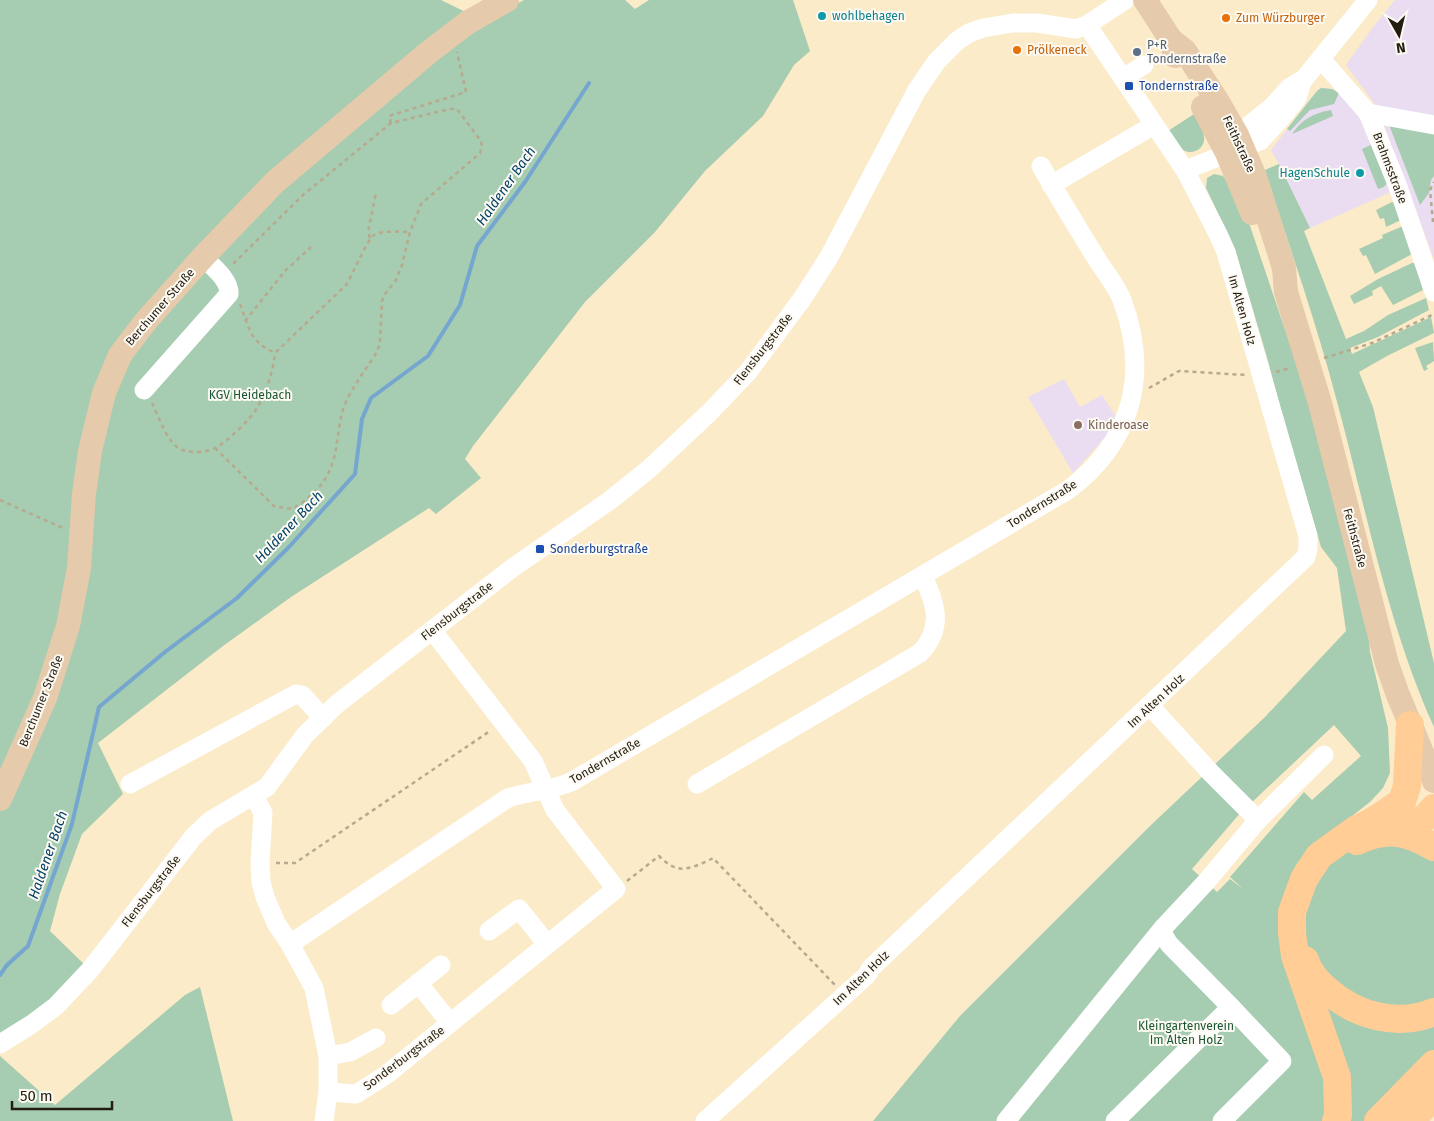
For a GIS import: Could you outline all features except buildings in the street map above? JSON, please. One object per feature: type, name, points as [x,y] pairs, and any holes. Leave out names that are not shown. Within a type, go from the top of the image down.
[{"type":"highway","points":[[1402,802],[1407,786],[1410,725]]},
{"type":"highway","points":[[1336,1121],[1338,1115],[1337,1077],[1295,956],[1292,912],[1304,878],[1319,856],[1355,830],[1375,820],[1402,802],[1420,798],[1434,799]]},
{"type":"highway","points":[[1403,832],[1426,817],[1434,808]]},
{"type":"highway","points":[[1434,847],[1403,832],[1383,832],[1366,836],[1342,848],[1324,860],[1310,880],[1301,899],[1298,917],[1300,940],[1307,965],[1317,982],[1338,1000],[1356,1010],[1379,1018],[1404,1018],[1434,1012]]},
{"type":"highway","points":[[1378,1121],[1434,1064]]},
{"type":"highway","points":[[1410,1121],[1434,1096]]},
{"type":"main road","name":"Berchumer Straße","points":[[0,799],[45,698],[61,652],[77,582],[82,537],[84,488],[90,450],[104,393],[113,367],[131,339],[203,257],[275,182],[428,52],[467,23],[507,0]]},
{"type":"main road","name":"Feithstraße","points":[[1145,0],[1170,40],[1176,56],[1236,145],[1255,177],[1284,268],[1286,292],[1320,403],[1387,664],[1434,781]]},
{"type":"street","name":"Flensburgstraße","points":[[0,1044],[56,1006],[90,970],[194,836],[210,821],[254,796],[272,782],[305,735],[338,704],[511,569],[649,469],[684,438],[748,372],[802,299],[830,257],[917,90],[937,61],[957,41],[969,33],[997,24],[1037,22],[1076,29],[1087,25],[1125,0]]},
{"type":"street","points":[[1185,170],[1236,145],[1260,141],[1297,98],[1304,79],[1368,0]]},
{"type":"street","name":"Im Alten Holz","points":[[705,1121],[845,994],[1306,557],[1308,536],[1226,252],[1185,170],[1087,25]]},
{"type":"street","name":"Brahmsstraße","points":[[1321,59],[1368,113],[1397,184],[1433,283]]},
{"type":"street","points":[[1123,78],[1144,64]]},
{"type":"street","points":[[1368,113],[1434,125]]},
{"type":"street","points":[[1051,185],[1154,125]]},
{"type":"street","name":"Tondernstraße","points":[[290,944],[508,798],[526,792],[546,791],[571,782],[923,576],[1082,480],[1107,452],[1121,428],[1132,397],[1136,361],[1122,299],[1040,166]]},
{"type":"street","points":[[144,390],[229,294],[229,288],[221,276],[203,257]]},
{"type":"street","points":[[697,784],[920,653],[931,639],[936,615],[932,597],[923,576]]},
{"type":"street","points":[[432,630],[533,761],[555,810],[616,889]]},
{"type":"street","points":[[130,784],[296,694],[302,695],[323,718]]},
{"type":"street","points":[[1150,706],[1258,820]]},
{"type":"street","points":[[1006,1121],[1163,928],[1206,882],[1258,820],[1324,756]]},
{"type":"street","points":[[254,796],[263,813],[260,863],[261,882],[265,897],[276,923],[314,988],[328,1056],[328,1092],[324,1121]]},
{"type":"street","name":"Sonderburgstraße","points":[[328,1092],[356,1094],[386,1075],[616,889]]},
{"type":"street","points":[[489,930],[519,909],[547,944]]},
{"type":"street","points":[[1163,928],[1164,936],[1169,944],[1282,1062],[1222,1121]]},
{"type":"street","points":[[391,1005],[441,965]]},
{"type":"street","name":"Sonderburgstraße","points":[[418,983],[450,1023]]},
{"type":"street","points":[[1115,1121],[1231,1007]]},
{"type":"street","points":[[328,1056],[350,1052],[376,1038]]},
{"type":"path","points":[[391,123],[389,116],[466,92],[453,33]]},
{"type":"path","points":[[215,448],[274,506],[292,509],[317,491],[325,479],[336,452],[344,406],[377,352],[380,342],[382,301],[396,280],[402,266],[410,232],[421,204],[480,152],[481,141],[457,109],[391,123],[303,195],[221,276]]},
{"type":"path","points":[[1433,222],[1430,190],[1434,182]]},
{"type":"path","points":[[370,238],[368,232],[376,194]]},
{"type":"path","points":[[144,390],[170,437],[178,447],[188,452],[215,448],[249,419],[257,408],[270,378],[275,354],[346,285],[354,273],[370,238],[380,233],[410,232]]},
{"type":"path","points":[[245,321],[285,271],[311,247]]},
{"type":"path","points":[[229,294],[239,302],[249,332],[264,348],[275,354]]},
{"type":"path","points":[[1341,354],[1372,343],[1434,314]]},
{"type":"path","points":[[1132,397],[1179,371],[1261,376]]},
{"type":"path","points":[[0,500],[82,537]]},
{"type":"path","points":[[260,863],[295,863],[503,722]]},
{"type":"path","points":[[616,889],[660,856],[677,869],[686,868],[713,858],[845,994]]},
{"type":"shaded area","points":[[1395,0],[1434,0],[1434,259],[1377,107],[1346,65]]},
{"type":"shaded area","name":"HagenSchule","points":[[1321,88],[1336,91],[1346,99],[1363,119],[1391,192],[1310,228],[1271,150]]},
{"type":"shaded area","name":"Kinderoase","points":[[1064,379],[1080,407],[1102,395],[1116,417],[1108,434],[1073,473],[1028,397]]},
{"type":"green space","name":"KGV Heidebach","points":[[0,0],[441,0],[484,21],[524,0],[625,0],[635,9],[649,0],[793,0],[810,51],[794,65],[763,116],[705,171],[655,232],[585,302],[473,446],[465,459],[481,478],[436,514],[429,508],[291,597],[223,646],[98,743],[123,794],[82,834],[60,894],[50,931],[90,970],[0,1044]]},
{"type":"green space","points":[[1321,88],[1332,89],[1339,93],[1334,104],[1310,110],[1290,131],[1287,129],[1317,91]]},
{"type":"green space","points":[[1331,110],[1333,116],[1292,134],[1300,124],[1309,118]]},
{"type":"green space","points":[[1194,114],[1203,131],[1204,140],[1198,150],[1187,152],[1179,147],[1168,131]]},
{"type":"green space","points":[[1386,117],[1434,126],[1434,176],[1431,180],[1429,193],[1420,205]]},
{"type":"green space","points":[[1373,144],[1387,183],[1384,187],[1378,189],[1362,149]]},
{"type":"green space","points":[[1279,164],[1310,228],[1304,231],[1346,339],[1364,331],[1388,315],[1426,298],[1429,310],[1378,337],[1350,348],[1352,354],[1431,317],[1434,333],[1359,372],[1373,407],[1434,663],[1434,727],[1403,647],[1390,606],[1328,369],[1265,170]]},
{"type":"green space","name":"Kleingartenverein Im Alten Holz","points":[[1214,174],[1223,176],[1236,194],[1246,214],[1303,383],[1368,630],[1370,652],[1388,728],[1390,773],[1383,788],[1370,802],[1307,851],[1296,865],[1283,907],[1325,1073],[1327,1121],[873,1121],[960,1016],[1150,826],[1205,774],[1242,811],[1192,869],[1217,892],[1230,879],[1243,889],[1230,877],[1304,792],[1312,800],[1361,756],[1334,725],[1249,805],[1213,766],[1265,717],[1346,631],[1337,568],[1321,547],[1235,249],[1206,188],[1207,178]]},
{"type":"green space","points":[[1392,202],[1395,203],[1401,220],[1386,227],[1384,218],[1380,219],[1376,210]]},
{"type":"green space","points":[[1403,226],[1412,254],[1375,274],[1366,255],[1363,256],[1359,249],[1383,238],[1382,235]]},
{"type":"green space","points":[[1415,263],[1423,290],[1393,305],[1381,286],[1372,291],[1373,295],[1354,304],[1350,296],[1378,279]]},
{"type":"green space","points":[[1433,342],[1434,361],[1426,366],[1428,369],[1424,371],[1415,348]]},
{"type":"green space","points":[[1369,840],[1434,853],[1434,1002],[1412,1009],[1361,1005],[1306,951],[1303,911],[1328,863]]},
{"type":"green space","points":[[200,987],[233,1121],[0,1121],[0,1056],[55,1105],[185,995]]},
{"type":"green space","points":[[1321,997],[1434,1020],[1434,1053],[1368,1121],[1343,1121]]},
{"type":"waterway","name":"Haldener Bach","points":[[0,975],[7,965],[28,946],[72,824],[99,707],[165,652],[237,598],[289,547],[355,474],[362,419],[371,398],[428,356],[460,305],[477,246],[525,182],[589,83]]},
{"type":"place","name":"wohlbehagen","points":[[822,16]]},
{"type":"place","name":"Zum Würzburger","points":[[1226,18]]},
{"type":"place","name":"Prölkeneck","points":[[1017,50]]},
{"type":"place","name":"P+R Tondernstraße","points":[[1137,52]]},
{"type":"place","name":"Tondernstraße","points":[[1129,86]]},
{"type":"place","name":"HagenSchule","points":[[1360,173]]},
{"type":"place","name":"Kinderoase","points":[[1078,425]]},
{"type":"place","name":"Sonderburgstraße","points":[[540,549]]}]
